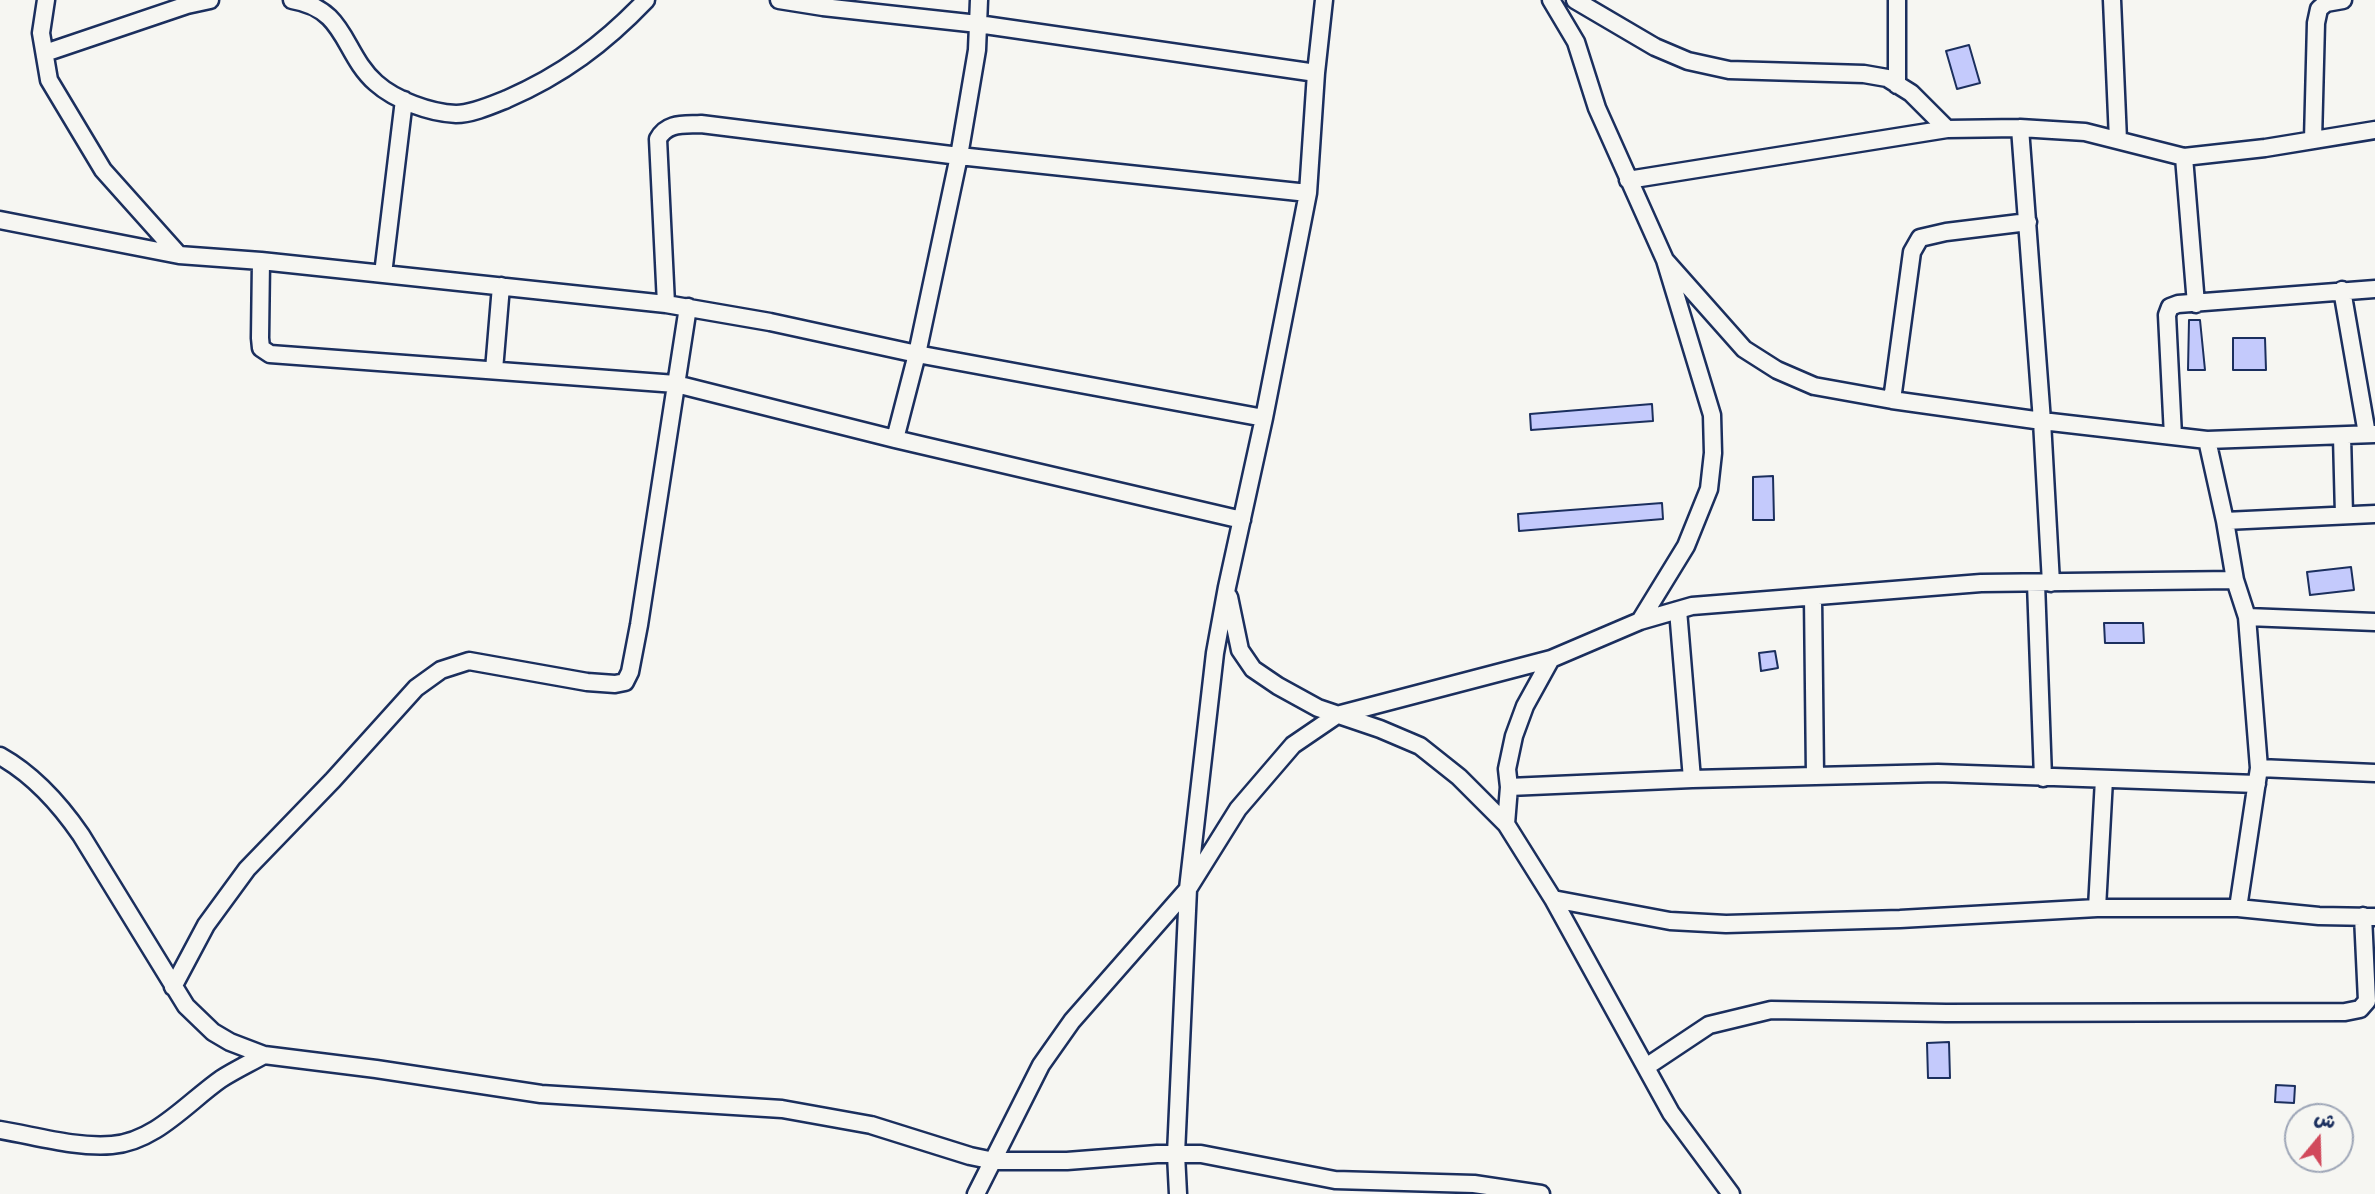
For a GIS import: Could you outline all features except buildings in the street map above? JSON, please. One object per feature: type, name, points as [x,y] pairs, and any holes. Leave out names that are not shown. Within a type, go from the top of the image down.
[{"type":"street","points":[[46,0],[41,33],[49,80],[103,170],[179,256]]},
{"type":"street","points":[[45,53],[187,5],[210,0]]},
{"type":"street","points":[[292,0],[304,2],[333,18],[356,58],[376,83],[404,100],[457,114],[490,106],[537,86],[586,55],[646,0]]},
{"type":"street","points":[[779,0],[823,8],[978,23],[1316,74]]},
{"type":"street","points":[[895,439],[917,354],[958,156],[977,50],[979,0]]},
{"type":"street","points":[[1178,1194],[1176,1154],[1188,889],[1215,653],[1308,193],[1324,0]]},
{"type":"street","points":[[1550,0],[1576,42],[1597,108],[1665,260],[1712,415],[1713,453],[1709,489],[1690,535],[1640,621]]},
{"type":"street","points":[[1575,0],[1655,47],[1688,61],[1729,70],[1864,74],[1887,78],[1911,93],[1947,129]]},
{"type":"street","points":[[1897,0],[1898,85]]},
{"type":"street","points":[[2112,0],[2119,140]]},
{"type":"street","points":[[2313,140],[2316,23],[2319,9],[2326,3],[2343,0]]},
{"type":"street","points":[[383,274],[404,100]]},
{"type":"street","points":[[666,303],[658,139],[662,131],[670,126],[701,124],[958,156],[1308,193]]},
{"type":"street","points":[[1628,180],[1947,129],[2020,128],[2085,132],[2184,157],[2375,130]]},
{"type":"street","points":[[2020,128],[2042,421],[2043,778]]},
{"type":"street","points":[[2184,157],[2196,304]]},
{"type":"street","points":[[0,220],[179,256],[261,261],[666,303],[917,354],[1264,418]]},
{"type":"street","points":[[1892,400],[1912,253],[1920,238],[1946,232],[2028,222]]},
{"type":"street","points":[[1665,260],[1744,349],[1777,370],[1814,386],[2042,421],[2207,440],[2371,434],[2342,290]]},
{"type":"street","points":[[261,261],[260,338],[261,348],[270,354],[676,384],[895,439],[1242,520]]},
{"type":"street","points":[[494,370],[501,286]]},
{"type":"street","points":[[2173,436],[2167,316],[2173,305],[2375,289]]},
{"type":"street","points":[[173,987],[206,925],[247,869],[333,780],[416,688],[440,670],[469,661],[587,682],[625,682],[630,672],[639,625],[688,307]]},
{"type":"street","points":[[2342,436],[2344,515]]},
{"type":"street","points":[[2207,440],[2235,580],[2247,617],[2258,776],[2238,908]]},
{"type":"street","points":[[2225,521],[2375,514]]},
{"type":"street","points":[[976,1194],[1041,1065],[1072,1021],[1188,889],[1238,809],[1293,745],[1338,715],[1551,659],[1640,621],[1692,606],[1981,583],[2235,580]]},
{"type":"street","points":[[1227,587],[1240,650],[1253,669],[1278,687],[1308,703],[1420,746],[1459,777],[1506,824],[1553,900],[1671,1112],[1731,1194]]},
{"type":"street","points":[[1813,597],[1815,776]]},
{"type":"street","points":[[1678,610],[1692,779]]},
{"type":"street","points":[[2247,617],[2375,622]]},
{"type":"street","points":[[1506,824],[1509,787],[1507,769],[1514,736],[1525,706],[1551,659]]},
{"type":"street","points":[[0,756],[36,781],[63,809],[186,1006],[213,1032],[230,1042],[264,1055],[541,1094],[782,1109],[871,1125],[994,1161],[1067,1161],[1176,1154],[1236,1159],[1335,1180],[1474,1184],[1541,1194]]},
{"type":"street","points":[[1509,787],[1938,773],[2104,779],[2375,773]]},
{"type":"street","points":[[2097,908],[2104,779]]},
{"type":"street","points":[[1553,900],[1670,920],[1726,924],[1900,919],[2097,908],[2238,908],[2319,916],[2369,916],[2367,1001],[2360,1009],[2345,1012],[1946,1013],[1771,1010],[1709,1026],[1646,1067]]},
{"type":"street","points":[[0,1130],[83,1144],[114,1145],[143,1136],[222,1079],[264,1055]]}]
